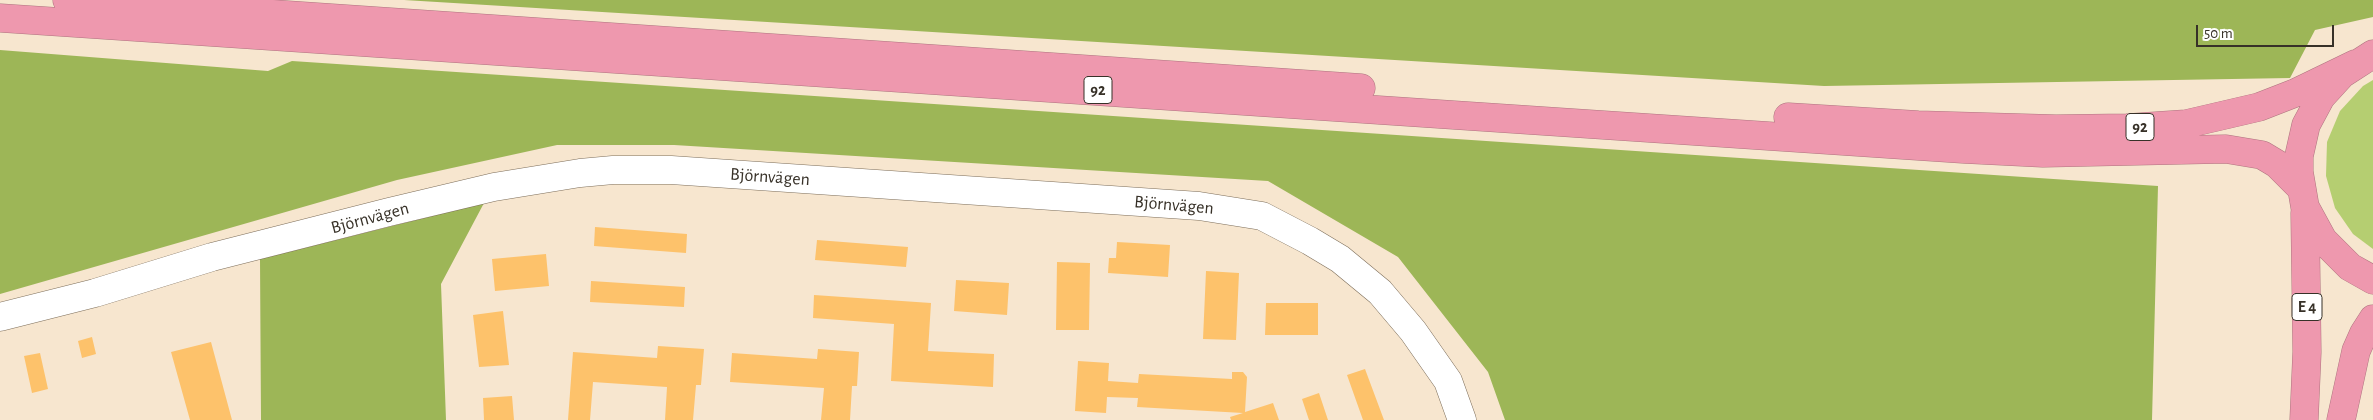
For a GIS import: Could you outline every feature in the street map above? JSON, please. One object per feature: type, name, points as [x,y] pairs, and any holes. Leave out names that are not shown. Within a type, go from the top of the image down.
[{"type":"highway","name":"92","points":[[67,0],[1730,114],[1957,126],[2118,128],[2186,124],[2259,107],[2295,93],[2364,59]]},
{"type":"highway","name":"92","points":[[0,18],[1964,149],[2043,153],[2226,149],[2262,156],[2278,164],[2303,197]]},
{"type":"highway","name":"E 4","points":[[2304,420],[2307,352],[2303,197],[2299,156],[2306,125],[2326,91],[2364,59]]},
{"type":"highway","name":"E 4","points":[[2303,197],[2323,240],[2335,255],[2350,268],[2373,280]]},
{"type":"highway","points":[[2341,420],[2356,351],[2373,319]]},
{"type":"street","name":"Björnvägen","points":[[0,317],[95,293],[212,257],[389,212],[494,187],[613,170],[671,170],[1199,206],[1262,216],[1310,241],[1340,260],[1380,292],[1413,332],[1448,381],[1462,420]]},
{"type":"green space","points":[[404,0],[2373,0],[2373,17],[2315,30],[2290,78],[1824,86]]},
{"type":"green space","points":[[0,50],[268,71],[292,61],[2158,186],[2152,420],[1505,420],[1488,372],[1398,257],[1268,181],[674,145],[557,145],[397,180],[0,294]]},
{"type":"green space","points":[[2373,80],[2373,249],[2353,234],[2335,208],[2326,176],[2327,142],[2340,111],[2363,86]]},
{"type":"green space","points":[[484,203],[441,284],[446,420],[261,420],[260,259]]},
{"type":"building","points":[[595,227],[687,234],[686,253],[594,246]]},
{"type":"building","points":[[817,240],[908,247],[906,267],[815,260]]},
{"type":"building","points":[[1117,242],[1170,245],[1168,277],[1108,273],[1109,258],[1116,258]]},
{"type":"building","points":[[546,254],[549,286],[495,291],[492,259]]},
{"type":"building","points":[[1057,262],[1090,263],[1089,330],[1056,330]]},
{"type":"building","points":[[1206,271],[1239,273],[1236,340],[1203,339]]},
{"type":"building","points":[[956,280],[1009,283],[1007,315],[954,311]]},
{"type":"building","points":[[591,281],[685,287],[684,307],[590,302]]},
{"type":"building","points":[[814,295],[931,303],[928,351],[994,354],[993,387],[891,381],[894,324],[813,318]]},
{"type":"building","points":[[1266,303],[1318,303],[1318,335],[1265,335]]},
{"type":"building","points":[[503,311],[509,365],[479,367],[473,315]]},
{"type":"building","points":[[92,337],[96,354],[82,358],[78,341]]},
{"type":"building","points":[[211,342],[232,420],[190,420],[171,352]]},
{"type":"building","points":[[658,346],[704,349],[701,385],[696,385],[693,420],[665,420],[667,387],[593,382],[590,420],[568,420],[573,352],[657,358]]},
{"type":"building","points":[[818,349],[859,352],[857,386],[852,386],[850,420],[821,420],[824,388],[730,382],[732,353],[817,359]]},
{"type":"building","points":[[40,353],[48,389],[32,393],[24,356]]},
{"type":"building","points":[[1078,361],[1109,363],[1108,381],[1138,383],[1139,374],[1232,379],[1232,372],[1243,372],[1247,377],[1245,412],[1273,403],[1279,420],[1231,420],[1230,417],[1243,413],[1137,407],[1138,398],[1107,397],[1106,413],[1075,411]]},
{"type":"building","points":[[1365,369],[1384,420],[1363,420],[1347,375]]},
{"type":"building","points":[[1319,393],[1328,420],[1309,420],[1302,399]]},
{"type":"building","points":[[512,396],[514,420],[484,420],[483,398]]}]
